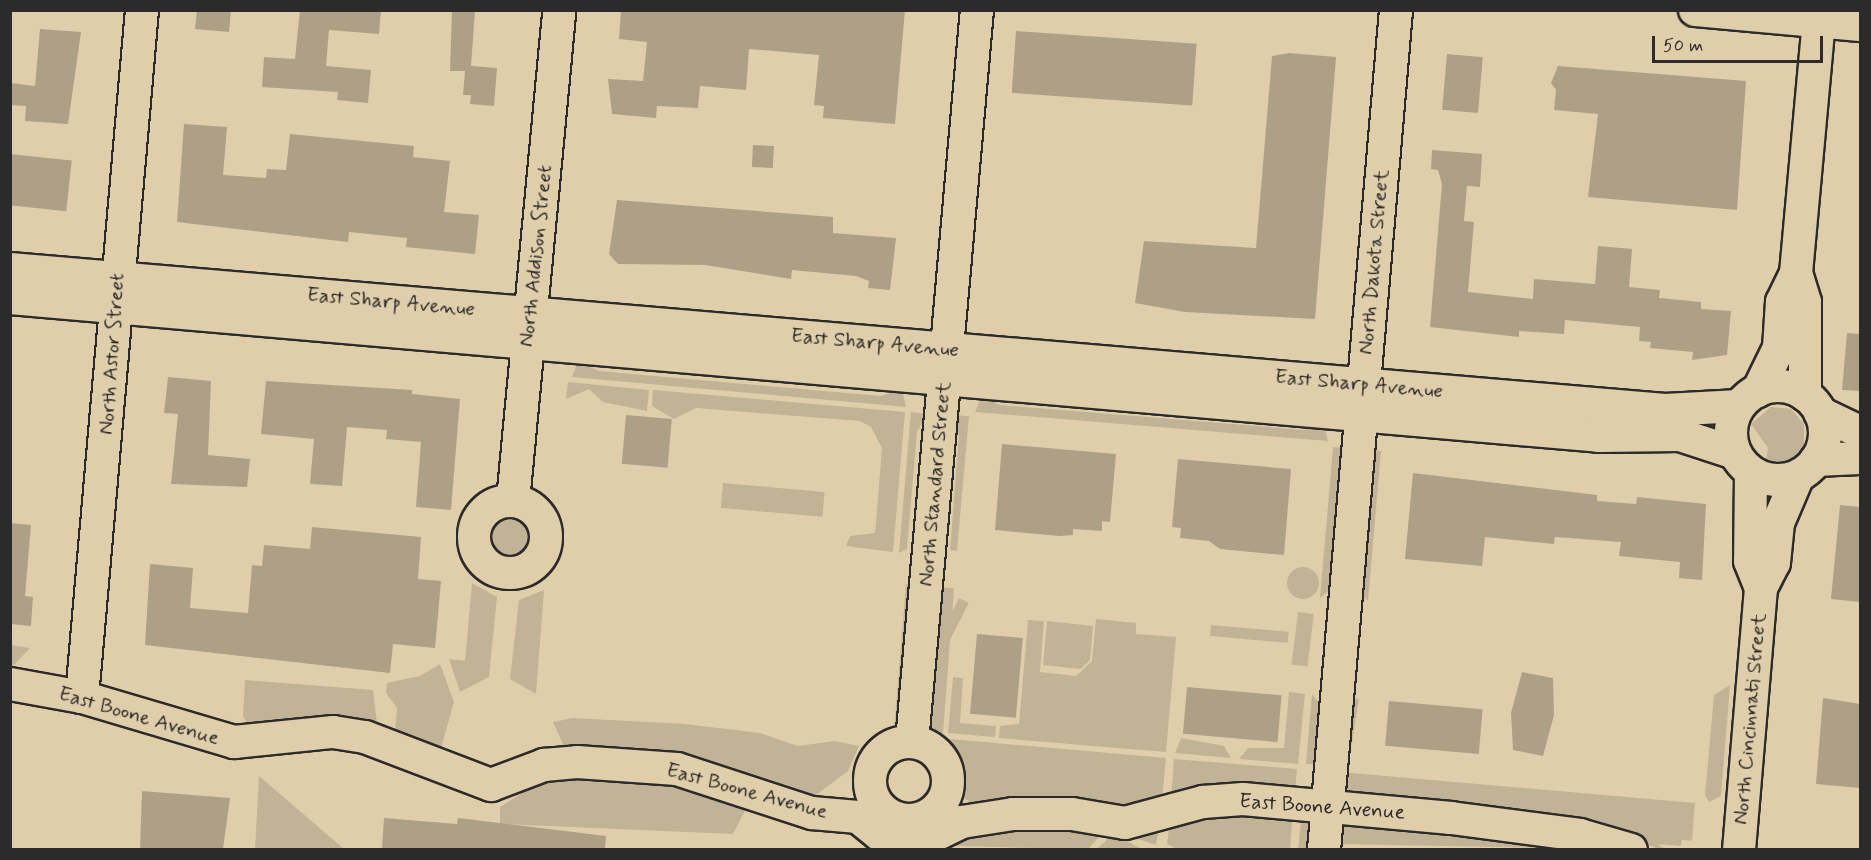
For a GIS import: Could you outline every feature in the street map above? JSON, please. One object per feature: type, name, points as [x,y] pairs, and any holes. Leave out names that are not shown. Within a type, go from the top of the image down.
[{"type":"street","name":"North Astor Street","points":[[82,698],[142,10]]},
{"type":"street","name":"North Addison Street","points":[[513,501],[559,10]]},
{"type":"street","name":"North Standard Street","points":[[912,742],[977,10]]},
{"type":"street","name":"North Dakota Street","points":[[1324,849],[1396,10]]},
{"type":"street","points":[[1695,10],[1820,16],[1860,25]]},
{"type":"street","points":[[1820,16],[1796,273],[1782,302],[1776,357],[1731,429],[1743,462],[1774,480],[1807,468],[1860,458]]},
{"type":"street","name":"East Sharp Avenue","points":[[10,269],[117,293],[529,329],[944,380],[1362,400],[1665,410],[1748,399]]},
{"type":"street","points":[[1796,273],[1805,302],[1812,404],[1825,437],[1807,468]]},
{"type":"street","name":"East Sharp Avenue","points":[[10,298],[117,293]]},
{"type":"street","name":"East Sharp Avenue","points":[[529,329],[947,349],[1362,400],[1599,436],[1680,435],[1743,462]]},
{"type":"street","points":[[1748,399],[1781,387],[1860,432]]},
{"type":"street","name":"North Cincinnati Street","points":[[1743,462],[1750,561],[1761,588]]},
{"type":"street","name":"North Cincinnati Street","points":[[1739,849],[1761,588],[1774,563],[1778,523],[1807,468]]},
{"type":"street","name":"East Boone Avenue","points":[[10,684],[82,698],[234,742],[333,732],[365,737],[491,785],[544,765],[647,766],[677,769],[812,813],[858,817],[879,834],[904,841],[946,841],[962,822],[1013,814],[1072,814],[1115,823],[1203,802],[1328,804],[1580,835],[1631,849]]},
{"type":"shaded area","points":[[578,362],[599,371],[881,396],[902,390],[906,407],[572,377]]},
{"type":"shaded area","points":[[568,382],[649,390],[647,411],[603,402],[589,389],[566,399]]},
{"type":"shaded area","points":[[653,390],[905,412],[893,552],[846,546],[850,536],[875,533],[882,448],[871,427],[860,421],[696,408],[674,419],[652,406]]},
{"type":"shaded area","points":[[982,396],[1000,405],[1304,430],[1324,425],[1328,441],[975,412]]},
{"type":"shaded area","points":[[1771,407],[1791,409],[1804,424],[1804,447],[1789,462],[1766,461],[1768,448],[1751,424]]},
{"type":"shaded area","points":[[911,412],[927,414],[917,432],[907,549],[899,553]]},
{"type":"shaded area","points":[[953,415],[969,416],[957,551],[950,550],[959,435]]},
{"type":"shaded area","points":[[1333,447],[1344,448],[1328,591],[1320,598]]},
{"type":"shaded area","points":[[1370,450],[1381,451],[1368,601],[1361,594]]},
{"type":"shaded area","points":[[723,483],[825,492],[822,517],[721,508]]},
{"type":"shaded area","points":[[510,516],[524,522],[530,536],[524,550],[510,556],[496,550],[490,536],[496,522]]},
{"type":"shaded area","points":[[1303,567],[1314,572],[1319,583],[1314,594],[1303,599],[1292,594],[1287,583],[1292,572]]},
{"type":"shaded area","points":[[472,583],[497,597],[489,677],[460,692],[449,659],[465,661]]},
{"type":"shaded area","points":[[906,584],[912,584],[899,725],[894,731]]},
{"type":"shaded area","points":[[938,587],[954,588],[943,733],[930,732],[927,715]]},
{"type":"shaded area","points":[[544,590],[536,694],[510,679],[519,600]]},
{"type":"shaded area","points":[[959,598],[969,603],[936,667],[926,662]]},
{"type":"shaded area","points":[[1298,612],[1314,614],[1307,667],[1292,665]]},
{"type":"shaded area","points":[[1096,619],[1136,623],[1136,634],[1176,637],[1166,752],[999,738],[1000,726],[1019,724],[1028,620],[1044,621],[1040,672],[1076,676],[1092,661]]},
{"type":"shaded area","points":[[1047,621],[1093,626],[1090,660],[1081,669],[1043,665]]},
{"type":"shaded area","points":[[1211,625],[1289,632],[1288,643],[1210,636]]},
{"type":"shaded area","points":[[10,645],[30,648],[11,668]]},
{"type":"shaded area","points":[[440,664],[454,702],[441,748],[395,732],[397,708],[386,693],[387,683],[420,676]]},
{"type":"shaded area","points":[[953,677],[963,678],[960,723],[996,726],[995,737],[948,733]]},
{"type":"shaded area","points":[[245,680],[373,690],[377,723],[298,720],[252,728],[243,717]]},
{"type":"shaded area","points":[[1730,685],[1721,796],[1709,802],[1705,795],[1714,695]]},
{"type":"shaded area","points":[[1289,692],[1305,694],[1298,764],[1239,759],[1248,748],[1284,748]]},
{"type":"shaded area","points":[[1312,694],[1324,710],[1320,765],[1306,764]]},
{"type":"shaded area","points":[[1346,697],[1359,699],[1348,768],[1335,766]]},
{"type":"shaded area","points":[[573,718],[685,724],[760,733],[798,746],[835,741],[859,746],[848,771],[812,798],[565,749],[553,722]]},
{"type":"shaded area","points":[[1181,738],[1224,746],[1231,758],[1175,753]]},
{"type":"shaded area","points":[[949,739],[1166,758],[1162,800],[1126,811],[974,805],[964,798],[965,768]]},
{"type":"shaded area","points":[[1174,759],[1297,769],[1295,791],[1171,798]]},
{"type":"shaded area","points":[[558,771],[668,776],[748,805],[733,834],[500,824],[500,807]]},
{"type":"shaded area","points":[[1340,772],[1695,803],[1692,841],[1682,840],[1681,846],[1657,844],[1665,849],[1658,849],[1632,837],[1347,795]]},
{"type":"shaded area","points":[[259,776],[344,849],[255,849]]},
{"type":"shaded area","points":[[1293,811],[1290,849],[1177,849],[1167,844],[1170,821],[1208,812]]},
{"type":"shaded area","points":[[1302,812],[1314,826],[1312,849],[1298,850]]},
{"type":"shaded area","points":[[1337,821],[1600,849],[1334,844]]},
{"type":"shaded area","points":[[1160,822],[1156,845],[1135,838],[1134,835]]},
{"type":"shaded area","points":[[1045,823],[1101,835],[1088,849],[954,846],[958,840],[990,829]]},
{"type":"shaded area","points":[[1112,835],[1127,841],[1141,849],[1096,850]]},
{"type":"building","points":[[197,10],[231,10],[229,32],[195,29]]},
{"type":"building","points":[[300,10],[381,10],[379,34],[329,30],[326,66],[371,70],[368,103],[337,100],[338,92],[262,87],[264,57],[295,59]]},
{"type":"building","points":[[452,10],[475,10],[471,66],[497,68],[494,106],[470,104],[471,95],[463,95],[465,71],[450,71]]},
{"type":"building","points":[[621,10],[905,10],[895,124],[823,118],[824,106],[814,105],[819,55],[749,49],[746,90],[700,86],[698,108],[657,106],[656,118],[612,114],[608,79],[643,81],[647,42],[619,39]]},
{"type":"building","points":[[40,29],[81,32],[68,124],[25,121],[26,106],[10,105],[10,83],[35,86]]},
{"type":"building","points":[[1016,31],[1197,44],[1192,105],[1012,93]]},
{"type":"building","points":[[1289,53],[1336,57],[1315,319],[1185,312],[1135,303],[1144,241],[1256,248],[1272,56]]},
{"type":"building","points":[[1447,54],[1483,57],[1478,113],[1442,110]]},
{"type":"building","points":[[1558,66],[1746,81],[1737,210],[1588,197],[1598,114],[1554,110],[1556,90],[1551,83]]},
{"type":"building","points":[[184,124],[227,127],[223,175],[266,178],[267,169],[286,170],[290,134],[414,146],[413,157],[450,161],[444,212],[479,215],[475,254],[406,247],[407,238],[349,232],[348,242],[177,222]]},
{"type":"building","points":[[753,145],[774,146],[773,168],[752,167]]},
{"type":"building","points":[[1432,150],[1482,154],[1480,187],[1467,186],[1464,221],[1474,222],[1468,292],[1533,299],[1534,279],[1595,284],[1598,246],[1632,249],[1629,287],[1660,290],[1659,298],[1701,302],[1701,309],[1731,311],[1727,355],[1692,360],[1693,352],[1650,348],[1651,342],[1639,341],[1640,327],[1565,320],[1564,334],[1519,331],[1519,337],[1430,327],[1442,184],[1438,170],[1431,169]]},
{"type":"building","points":[[10,154],[72,160],[66,211],[10,205]]},
{"type":"building","points":[[617,200],[833,217],[833,233],[896,238],[890,290],[868,288],[869,281],[856,276],[792,270],[791,279],[705,265],[618,264],[609,254]]},
{"type":"building","points":[[1847,333],[1860,334],[1860,391],[1842,390]]},
{"type":"building","points":[[168,377],[211,381],[208,455],[250,459],[247,487],[171,484],[178,414],[164,413]]},
{"type":"building","points":[[266,381],[412,390],[412,394],[460,399],[451,510],[416,507],[421,442],[386,439],[387,430],[347,427],[342,486],[310,484],[314,439],[261,434]]},
{"type":"building","points":[[626,415],[672,419],[668,468],[622,464]]},
{"type":"building","points":[[1002,444],[1116,454],[1110,522],[1102,521],[1102,531],[1073,529],[1073,535],[1059,536],[995,530]]},
{"type":"building","points":[[1178,459],[1291,469],[1284,555],[1220,549],[1209,541],[1180,538],[1181,528],[1172,527]]},
{"type":"building","points":[[1413,473],[1597,495],[1597,501],[1636,504],[1637,497],[1706,504],[1702,580],[1679,578],[1680,562],[1619,556],[1621,542],[1555,537],[1554,544],[1485,537],[1482,566],[1405,559]]},
{"type":"building","points":[[1840,505],[1860,507],[1860,602],[1831,599]]},
{"type":"building","points":[[10,523],[31,525],[25,596],[33,597],[31,626],[10,624]]},
{"type":"building","points":[[312,527],[421,537],[418,579],[441,581],[435,648],[393,644],[390,673],[145,645],[150,564],[193,568],[190,608],[248,613],[252,565],[262,566],[264,545],[310,549]]},
{"type":"building","points":[[977,634],[1023,638],[1016,718],[970,714]]},
{"type":"building","points":[[1522,672],[1553,678],[1554,715],[1543,756],[1513,750],[1511,713]]},
{"type":"building","points":[[1187,687],[1282,695],[1278,742],[1183,734]]},
{"type":"building","points":[[1823,698],[1860,704],[1860,788],[1816,784]]},
{"type":"building","points":[[1389,701],[1483,709],[1479,754],[1385,746]]},
{"type":"building","points":[[142,791],[230,798],[223,849],[140,849]]},
{"type":"building","points":[[384,818],[457,824],[458,818],[606,836],[605,849],[382,849]]}]
